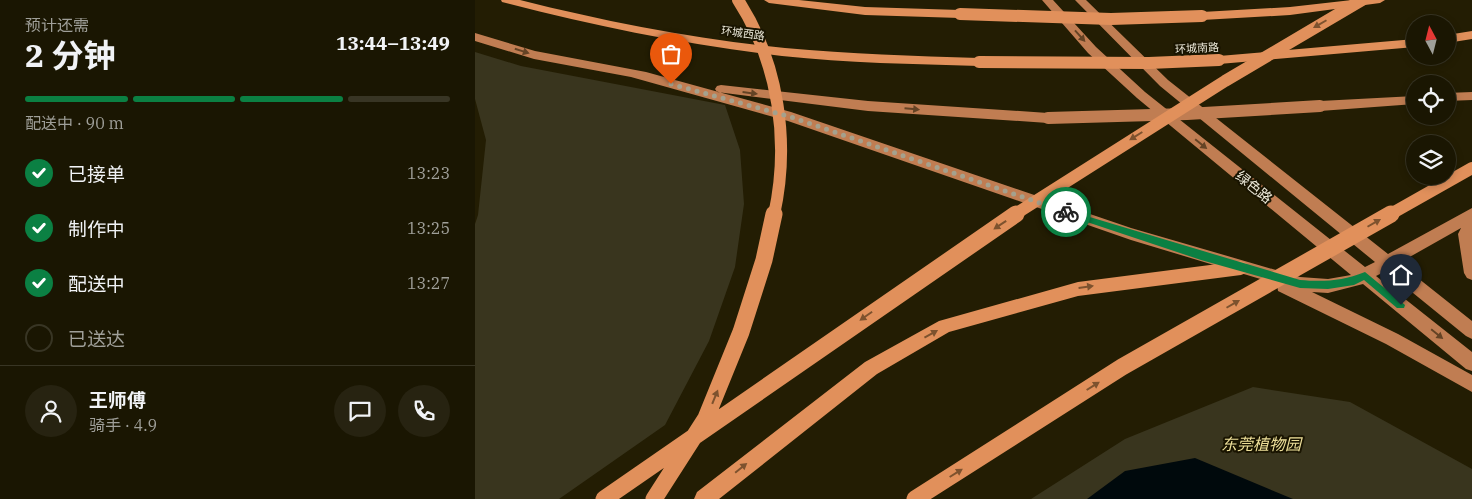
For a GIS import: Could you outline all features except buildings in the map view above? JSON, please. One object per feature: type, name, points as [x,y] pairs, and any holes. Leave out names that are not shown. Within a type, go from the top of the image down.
[{"type":"highway","name":"环城西路","points":[[506,0],[679,37],[775,51],[877,59],[979,62]]},
{"type":"highway","points":[[654,499],[706,418],[720,384],[741,332],[763,260],[780,189],[781,136],[775,86],[751,20],[738,0]]},
{"type":"highway","points":[[769,0],[865,11],[1111,19],[1290,11],[1380,0]]},
{"type":"highway","points":[[604,499],[903,290],[1066,181],[1210,89],[1362,0]]},
{"type":"highway","points":[[1456,37],[1472,35]]},
{"type":"highway","name":"环城南路","points":[[979,62],[1149,63],[1219,60],[1406,44]]},
{"type":"highway","points":[[915,499],[1122,367],[1472,168]]},
{"type":"highway","points":[[703,499],[871,368],[945,326],[1078,289],[1241,268]]},
{"type":"main road","name":"绿色路","points":[[1047,0],[1092,50],[1141,95],[1472,363]]},
{"type":"main road","name":"绿色路","points":[[1081,0],[1165,83],[1472,331]]},
{"type":"main road","points":[[475,37],[534,54],[636,75],[733,91],[800,100],[1048,118],[1187,114],[1406,101]]},
{"type":"main road","points":[[636,75],[791,117],[1131,234],[1241,268],[1309,284],[1328,286],[1345,283],[1365,276],[1472,214]]},
{"type":"main road","points":[[1456,97],[1472,96]]},
{"type":"main road","points":[[1472,220],[1465,234],[1472,273]]},
{"type":"main road","points":[[1241,268],[1315,300],[1472,384]]},
{"type":"green space","points":[[475,52],[521,66],[725,105],[740,150],[744,204],[735,267],[709,341],[665,425],[559,499],[475,499],[475,224],[478,215],[486,140],[475,99]]},
{"type":"green space","name":"东莞植物园","points":[[1253,387],[1350,402],[1472,469],[1472,499],[1031,499],[1125,439]]},
{"type":"shaded area","points":[[1195,458],[1293,499],[1087,499],[1125,471]]},
{"type":"way so far","points":[[671,84],[791,117],[1066,212]]},
{"type":"route","points":[[1066,212],[1201,256],[1300,284],[1328,286],[1354,281],[1365,276],[1401,305]]}]
